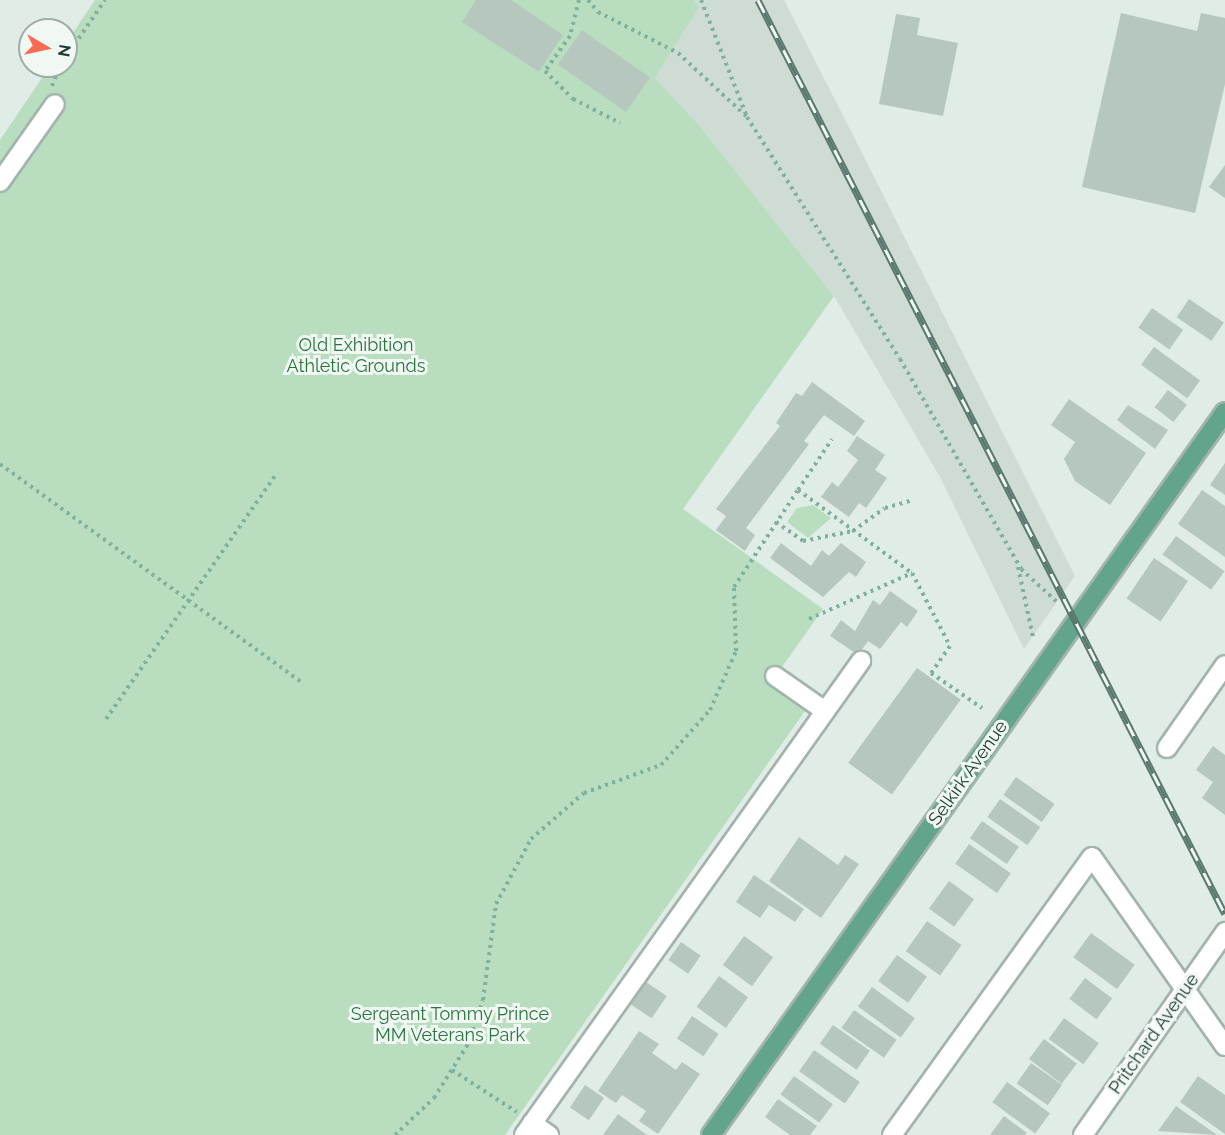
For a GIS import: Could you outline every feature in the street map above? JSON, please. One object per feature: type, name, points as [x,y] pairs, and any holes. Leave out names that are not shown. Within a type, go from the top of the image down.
[{"type":"main road","name":"Selkirk Avenue","points":[[711,1135],[1225,412]]},
{"type":"street","points":[[0,182],[55,104]]},
{"type":"street","points":[[549,1135],[528,1129],[861,661]]},
{"type":"street","points":[[1167,748],[1225,665]]},
{"type":"street","points":[[775,676],[825,711]]},
{"type":"street","points":[[892,1135],[1092,856],[1225,1046]]},
{"type":"street","name":"Pritchard Avenue","points":[[1083,1135],[1225,932]]},
{"type":"path","points":[[78,39],[105,0]]},
{"type":"path","points":[[579,0],[570,36],[545,71],[573,99],[620,123]]},
{"type":"path","points":[[588,0],[598,12],[678,53],[747,117]]},
{"type":"path","points":[[701,0],[747,117],[900,359],[943,442],[1017,563],[1057,602]]},
{"type":"path","points":[[395,1135],[434,1098],[468,1044],[483,1000],[496,904],[531,839],[584,793],[661,765],[710,710],[736,651],[734,587],[832,439]]},
{"type":"path","points":[[0,464],[304,684]]},
{"type":"path","points":[[106,719],[191,601],[277,473]]},
{"type":"path","points":[[798,490],[912,573],[951,646],[931,673],[982,708]]},
{"type":"path","points":[[776,522],[803,541],[853,531],[885,508],[910,501]]},
{"type":"path","points":[[1017,563],[1033,637]]},
{"type":"path","points":[[809,619],[912,573]]},
{"type":"path","points":[[452,1070],[528,1129]]},
{"type":"shaded area","points":[[694,0],[784,0],[855,139],[1075,576],[1024,649],[940,477],[834,296],[698,124],[655,78],[698,8]]},
{"type":"green space","name":"Old Exhibition Athletic Grounds","points":[[95,0],[694,0],[699,7],[655,78],[698,124],[834,296],[683,509],[823,609],[782,667],[817,694],[505,1135],[0,1135],[0,140],[42,78],[78,78],[78,25]]},
{"type":"green space","points":[[813,505],[831,518],[808,538],[787,522],[797,508]]},
{"type":"building","points":[[476,0],[511,0],[563,35],[539,72],[462,22]]},
{"type":"building","points":[[1121,13],[1197,31],[1201,13],[1225,18],[1225,84],[1195,213],[1082,187]]},
{"type":"building","points":[[896,14],[920,18],[917,35],[958,43],[943,116],[879,104]]},
{"type":"building","points":[[582,30],[650,78],[626,112],[558,64]]},
{"type":"building","points":[[1225,165],[1225,198],[1209,187]]},
{"type":"building","points":[[1189,299],[1224,322],[1212,341],[1177,317]]},
{"type":"building","points":[[1152,308],[1183,330],[1169,349],[1138,328]]},
{"type":"building","points":[[1154,347],[1200,381],[1187,398],[1141,365]]},
{"type":"building","points":[[812,382],[865,421],[854,436],[824,415],[804,441],[809,444],[746,528],[755,535],[745,551],[716,530],[726,516],[716,509],[780,426],[776,423],[796,393],[802,396]]},
{"type":"building","points":[[1168,390],[1187,405],[1173,422],[1154,407]]},
{"type":"building","points":[[1069,399],[1146,453],[1110,505],[1075,481],[1064,459],[1075,442],[1051,425]]},
{"type":"building","points":[[1128,405],[1168,430],[1155,449],[1117,420]]},
{"type":"building","points":[[857,436],[885,455],[875,470],[887,478],[866,508],[859,503],[849,517],[821,497],[832,482],[838,487],[858,460],[847,451]]},
{"type":"building","points":[[1225,463],[1225,495],[1210,485]]},
{"type":"building","points":[[1202,490],[1225,506],[1225,557],[1178,524]]},
{"type":"building","points":[[1176,536],[1225,571],[1211,590],[1162,555]]},
{"type":"building","points":[[781,543],[811,566],[822,550],[829,556],[841,543],[866,562],[856,577],[849,572],[823,597],[770,558]]},
{"type":"building","points":[[1154,558],[1188,581],[1161,622],[1127,599]]},
{"type":"building","points":[[890,591],[918,611],[907,627],[901,622],[880,649],[868,641],[858,655],[830,636],[841,620],[855,631],[873,600],[880,605]]},
{"type":"building","points":[[917,668],[961,700],[892,794],[848,763]]},
{"type":"building","points":[[1213,746],[1225,755],[1225,815],[1202,798],[1213,782],[1196,770]]},
{"type":"building","points":[[1016,777],[1055,804],[1042,822],[1003,795]]},
{"type":"building","points":[[1000,799],[1040,827],[1028,845],[987,817]]},
{"type":"building","points":[[982,821],[1019,847],[1007,864],[970,838]]},
{"type":"building","points":[[799,837],[838,865],[845,855],[859,864],[821,918],[769,881]]},
{"type":"building","points":[[969,844],[1011,873],[997,893],[955,864]]},
{"type":"building","points":[[754,875],[804,909],[795,922],[769,905],[760,918],[736,902]]},
{"type":"building","points":[[949,881],[974,899],[954,927],[929,909]]},
{"type":"building","points":[[927,921],[961,945],[940,975],[906,951]]},
{"type":"building","points":[[1091,933],[1135,965],[1117,989],[1073,957]]},
{"type":"building","points":[[744,936],[773,957],[752,986],[723,965]]},
{"type":"building","points":[[681,942],[701,956],[688,974],[668,960]]},
{"type":"building","points":[[897,955],[927,977],[908,1003],[878,981]]},
{"type":"building","points":[[719,976],[748,997],[726,1028],[697,1007]]},
{"type":"building","points":[[1085,978],[1112,998],[1097,1019],[1069,999]]},
{"type":"building","points":[[646,982],[667,996],[652,1018],[631,1004]]},
{"type":"building","points":[[872,987],[915,1018],[901,1038],[858,1006]]},
{"type":"building","points":[[854,1010],[897,1040],[884,1058],[841,1028]]},
{"type":"building","points":[[692,1016],[719,1034],[703,1056],[677,1038]]},
{"type":"building","points":[[1064,1018],[1099,1043],[1084,1064],[1049,1039]]},
{"type":"building","points":[[833,1025],[870,1051],[857,1070],[820,1044]]},
{"type":"building","points":[[639,1031],[659,1044],[652,1053],[676,1070],[682,1062],[700,1074],[658,1134],[639,1121],[646,1111],[622,1095],[616,1103],[598,1091]]},
{"type":"building","points":[[1044,1039],[1077,1064],[1062,1084],[1029,1059]]},
{"type":"building","points":[[814,1050],[860,1082],[845,1103],[799,1071]]},
{"type":"building","points":[[1031,1063],[1062,1085],[1048,1105],[1017,1083]]},
{"type":"building","points":[[794,1076],[833,1104],[819,1123],[780,1095]]},
{"type":"building","points":[[1198,1076],[1225,1095],[1225,1134],[1180,1102]]},
{"type":"building","points":[[1007,1082],[1050,1113],[1035,1133],[992,1102]]},
{"type":"building","points":[[585,1085],[604,1098],[589,1120],[570,1107]]},
{"type":"building","points":[[778,1099],[817,1126],[810,1135],[790,1135],[765,1117]]},
{"type":"building","points":[[1176,1106],[1217,1135],[1158,1131]]},
{"type":"building","points":[[618,1114],[647,1135],[603,1135]]},
{"type":"building","points":[[1004,1116],[1027,1133],[1025,1135],[990,1135]]},
{"type":"railway","points":[[758,0],[1225,914]]},
{"type":"park label","name":"Sergeant Tommy Prince MM Veterans Park","points":[[450,1025]]}]
